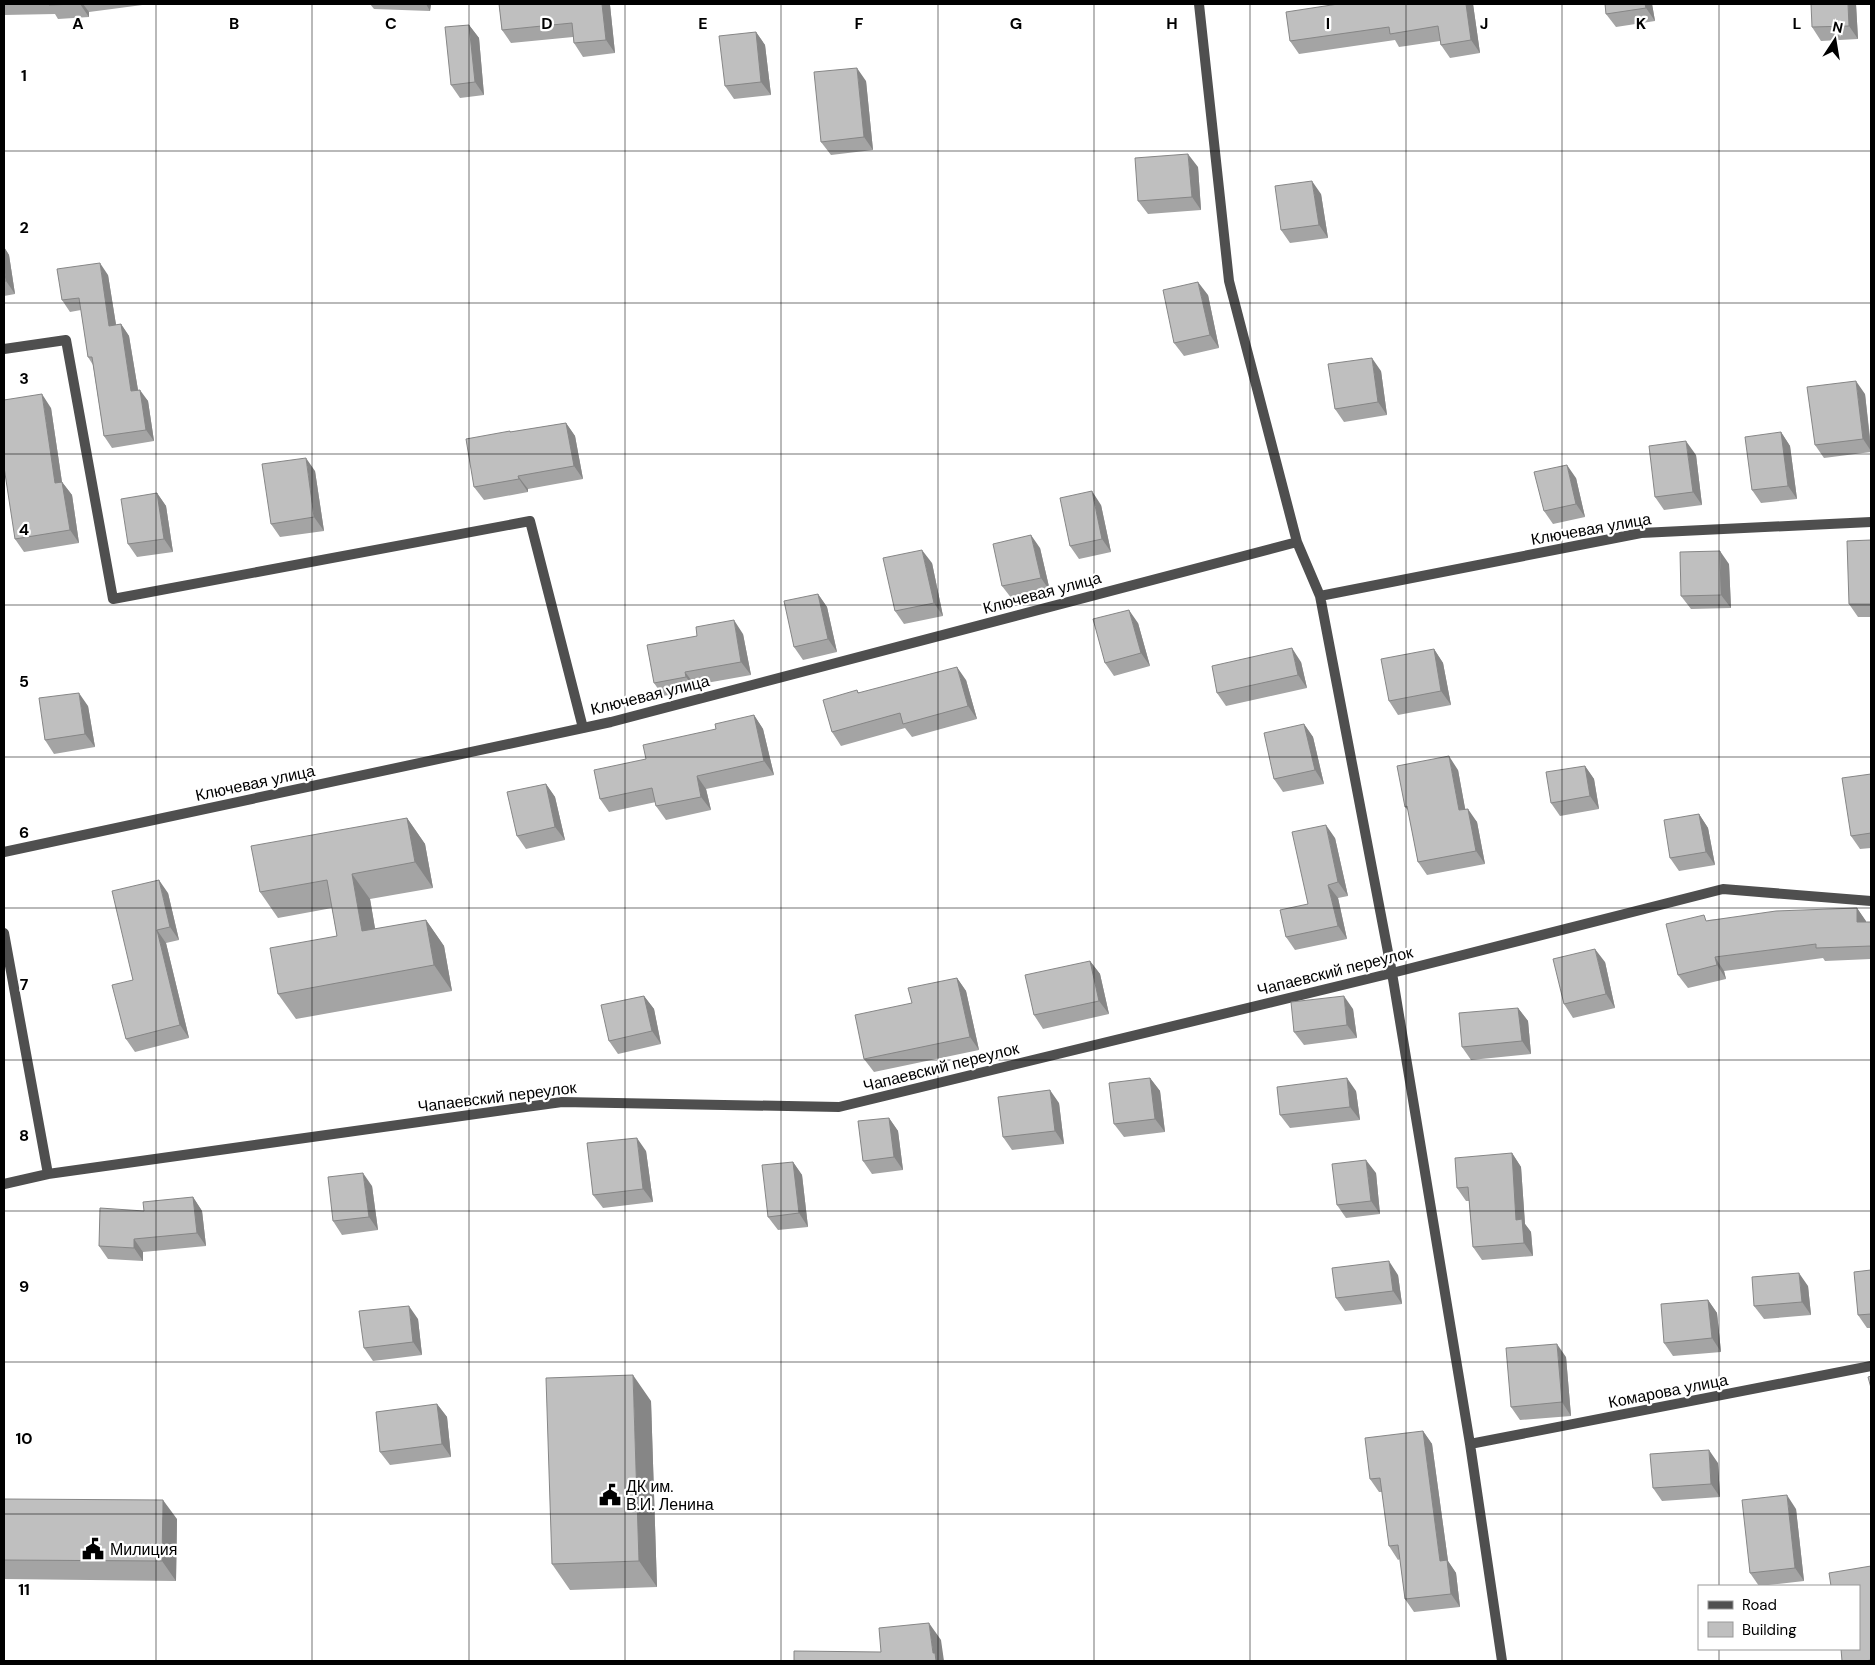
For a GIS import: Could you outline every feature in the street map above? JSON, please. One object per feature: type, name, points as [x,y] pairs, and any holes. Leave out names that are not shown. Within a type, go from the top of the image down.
[{"type":"street","points":[[1199,4],[1229,281],[1297,542],[1320,596],[1392,973],[1470,1444],[1502,1661]]},
{"type":"street","points":[[4,349],[66,340],[113,599],[530,521],[583,728]]},
{"type":"street","name":"Ключевая улица","points":[[1320,596],[1641,533],[1871,522]]},
{"type":"street","name":"Ключевая улица","points":[[4,852],[583,728],[1297,542]]},
{"type":"street","name":"Чапаевский переулок","points":[[4,1184],[48,1174],[562,1102],[839,1107],[1392,973],[1724,889],[1871,901]]},
{"type":"street","points":[[4,933],[48,1174]]},
{"type":"street","name":"Комарова улица","points":[[1470,1444],[1871,1366]]},
{"type":"building","points":[[499,4],[602,4],[606,40],[574,43],[572,23],[502,30]]},
{"type":"building","points":[[1338,4],[1466,4],[1471,40],[1441,45],[1438,26],[1390,34],[1389,27],[1290,41],[1286,12]]},
{"type":"building","points":[[1605,4],[1645,4],[1646,8],[1606,14]]},
{"type":"building","points":[[1811,4],[1848,4],[1849,26],[1812,27]]},
{"type":"building","points":[[469,25],[475,82],[451,85],[445,27]]},
{"type":"building","points":[[756,32],[761,82],[725,86],[719,36]]},
{"type":"building","points":[[857,68],[864,137],[821,142],[814,72]]},
{"type":"building","points":[[1188,154],[1192,197],[1138,201],[1135,158]]},
{"type":"building","points":[[1312,181],[1319,225],[1281,230],[1275,186]]},
{"type":"building","points":[[100,263],[109,326],[121,324],[131,391],[140,390],[146,430],[104,436],[92,357],[88,357],[79,298],[62,300],[57,269]]},
{"type":"building","points":[[4,265],[6,281],[4,281]]},
{"type":"building","points":[[1198,282],[1210,335],[1174,343],[1163,290]]},
{"type":"building","points":[[1372,358],[1378,402],[1335,409],[1328,364]]},
{"type":"building","points":[[1856,381],[1863,439],[1815,445],[1807,387]]},
{"type":"building","points":[[42,394],[55,483],[62,482],[70,530],[15,539],[4,467],[4,400]]},
{"type":"building","points":[[566,423],[574,466],[518,476],[519,479],[474,487],[466,439]]},
{"type":"building","points":[[1781,432],[1788,486],[1752,490],[1745,437]]},
{"type":"building","points":[[1686,441],[1693,492],[1655,497],[1649,446]]},
{"type":"building","points":[[306,458],[314,517],[271,524],[262,464]]},
{"type":"building","points":[[1567,465],[1576,504],[1544,511],[1534,472]]},
{"type":"building","points":[[1092,491],[1102,539],[1070,546],[1060,498]]},
{"type":"building","points":[[157,493],[164,539],[128,544],[121,499]]},
{"type":"building","points":[[1031,535],[1041,578],[1002,586],[993,544]]},
{"type":"building","points":[[1871,540],[1871,604],[1849,604],[1847,541]]},
{"type":"building","points":[[922,550],[934,603],[895,611],[883,558]]},
{"type":"building","points":[[1720,551],[1721,595],[1681,596],[1680,552]]},
{"type":"building","points":[[818,594],[828,639],[794,647],[784,601]]},
{"type":"building","points":[[1129,610],[1141,653],[1105,663],[1093,619]]},
{"type":"building","points":[[734,620],[741,662],[685,672],[686,677],[654,683],[647,645],[697,636],[696,627]]},
{"type":"building","points":[[1292,648],[1298,675],[1217,693],[1212,666]]},
{"type":"building","points":[[1434,649],[1441,691],[1389,701],[1381,659]]},
{"type":"building","points":[[957,667],[968,706],[903,724],[900,713],[832,732],[823,700],[857,690],[858,693]]},
{"type":"building","points":[[79,693],[85,734],[45,740],[39,698]]},
{"type":"building","points":[[754,715],[764,761],[697,776],[701,797],[656,806],[652,788],[600,799],[594,770],[646,759],[643,745],[716,729],[715,724]]},
{"type":"building","points":[[1304,724],[1315,770],[1274,779],[1264,733]]},
{"type":"building","points":[[1449,756],[1459,810],[1468,809],[1476,851],[1418,862],[1397,766]]},
{"type":"building","points":[[1585,766],[1590,796],[1551,803],[1546,772]]},
{"type":"building","points":[[1871,774],[1871,833],[1851,836],[1842,778]]},
{"type":"building","points":[[546,784],[555,827],[517,836],[507,792]]},
{"type":"building","points":[[1699,814],[1706,852],[1670,858],[1664,820]]},
{"type":"building","points":[[407,818],[415,862],[352,874],[362,931],[426,920],[434,965],[278,994],[270,948],[337,936],[327,880],[260,892],[251,846]]},
{"type":"building","points":[[1326,825],[1338,882],[1328,885],[1338,926],[1286,937],[1280,910],[1308,904],[1292,832]]},
{"type":"building","points":[[159,880],[170,927],[157,930],[180,1025],[126,1039],[112,985],[133,980],[112,891]]},
{"type":"building","points":[[1857,908],[1857,922],[1871,922],[1871,946],[1816,948],[1816,944],[1715,957],[1717,965],[1678,975],[1666,924],[1704,915],[1706,921],[1776,911]]},
{"type":"building","points":[[1595,949],[1606,994],[1564,1004],[1553,959]]},
{"type":"building","points":[[1090,961],[1099,1001],[1034,1015],[1025,975]]},
{"type":"building","points":[[957,978],[970,1037],[864,1059],[855,1015],[912,1003],[908,988]]},
{"type":"building","points":[[644,996],[652,1031],[609,1041],[601,1005]]},
{"type":"building","points":[[1344,996],[1347,1025],[1294,1032],[1291,1002]]},
{"type":"building","points":[[1518,1008],[1522,1041],[1462,1047],[1459,1013]]},
{"type":"building","points":[[1150,1078],[1155,1119],[1114,1124],[1109,1083]]},
{"type":"building","points":[[1347,1078],[1350,1107],[1280,1115],[1277,1087]]},
{"type":"building","points":[[1050,1090],[1055,1131],[1003,1137],[998,1097]]},
{"type":"building","points":[[889,1118],[894,1157],[863,1161],[858,1121]]},
{"type":"building","points":[[637,1138],[643,1189],[593,1195],[587,1143]]},
{"type":"building","points":[[1512,1153],[1516,1220],[1522,1219],[1524,1243],[1473,1247],[1468,1187],[1457,1188],[1455,1158]]},
{"type":"building","points":[[1366,1160],[1371,1201],[1337,1205],[1332,1164]]},
{"type":"building","points":[[793,1162],[799,1213],[768,1217],[762,1165]]},
{"type":"building","points":[[363,1173],[369,1217],[333,1221],[328,1177]]},
{"type":"building","points":[[193,1197],[197,1233],[134,1239],[134,1248],[99,1246],[100,1208],[144,1211],[143,1202]]},
{"type":"building","points":[[1389,1261],[1393,1291],[1336,1298],[1332,1268]]},
{"type":"building","points":[[1871,1270],[1871,1314],[1858,1315],[1854,1272]]},
{"type":"building","points":[[1799,1273],[1802,1302],[1754,1306],[1752,1277]]},
{"type":"building","points":[[1708,1300],[1712,1338],[1664,1343],[1661,1304]]},
{"type":"building","points":[[409,1306],[413,1342],[364,1348],[359,1311]]},
{"type":"building","points":[[1557,1344],[1562,1402],[1511,1407],[1506,1348]]},
{"type":"building","name":"ДК им. В.И. Ленина","points":[[633,1375],[639,1561],[552,1564],[546,1378]]},
{"type":"building","points":[[1871,1376],[1871,1388],[1868,1377]]},
{"type":"building","points":[[437,1404],[442,1444],[380,1452],[376,1412]]},
{"type":"building","points":[[1423,1431],[1440,1561],[1447,1560],[1451,1594],[1405,1599],[1398,1545],[1389,1546],[1380,1478],[1370,1479],[1365,1438]]},
{"type":"building","points":[[1709,1450],[1711,1484],[1653,1488],[1650,1454]]},
{"type":"building","points":[[1787,1495],[1795,1568],[1750,1573],[1742,1500]]},
{"type":"building","name":"Милиция","points":[[4,1499],[163,1500],[162,1561],[4,1560]]},
{"type":"building","points":[[1871,1566],[1871,1660],[1842,1661],[1841,1650],[1860,1650],[1860,1585],[1831,1585],[1829,1573]]},
{"type":"building","points":[[929,1623],[933,1653],[935,1653],[936,1661],[794,1661],[794,1651],[881,1652],[879,1628]]},
{"type":"place","name":"ДК им. В.И. Ленина","points":[[610,1495]]},
{"type":"place","name":"Милиция","points":[[93,1549]]}]
